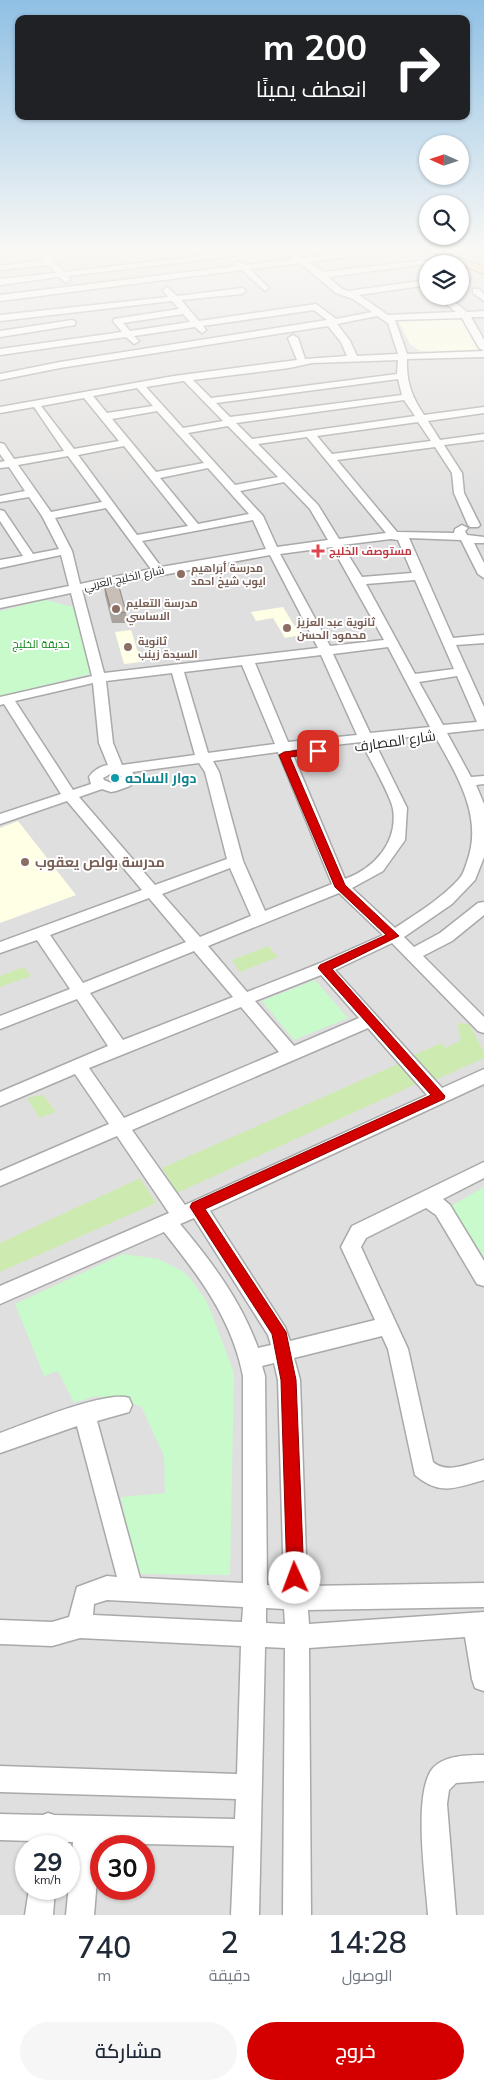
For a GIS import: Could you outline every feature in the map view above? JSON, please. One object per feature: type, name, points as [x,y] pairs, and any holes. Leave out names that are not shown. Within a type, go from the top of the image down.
[{"type":"street","points":[[0,377],[82,340]]},
{"type":"street","points":[[133,340],[144,352]]},
{"type":"street","points":[[0,352],[53,355],[144,352],[216,340]]},
{"type":"street","points":[[294,340],[302,362]]},
{"type":"street","points":[[344,340],[353,358]]},
{"type":"street","points":[[398,340],[403,356],[402,376],[408,397],[457,473],[459,493],[479,526]]},
{"type":"street","points":[[0,410],[302,362],[353,358],[484,354]]},
{"type":"street","points":[[210,401],[402,376]]},
{"type":"street","points":[[0,1099],[79,1067],[119,1048],[324,968],[394,936],[446,900],[467,880],[480,849],[481,822],[476,801],[467,782],[358,581],[314,507],[231,421],[187,379]]},
{"type":"street","points":[[0,1023],[260,918],[355,882],[378,868],[398,840],[400,808],[367,742],[326,651],[273,551],[257,516],[141,387]]},
{"type":"street","points":[[0,415],[87,396]]},
{"type":"street","points":[[87,396],[196,528]]},
{"type":"street","points":[[181,431],[231,421],[408,397]]},
{"type":"street","points":[[38,408],[158,571]]},
{"type":"street","points":[[104,417],[160,408]]},
{"type":"street","points":[[250,442],[422,419],[478,414]]},
{"type":"street","points":[[310,434],[399,537],[419,576],[484,724],[439,732]]},
{"type":"street","points":[[329,458],[484,437]]},
{"type":"street","points":[[0,465],[126,443]]},
{"type":"street","points":[[0,446],[48,516],[66,551],[99,678],[106,743],[98,779],[65,795],[3,813]]},
{"type":"street","points":[[153,476],[210,465]]},
{"type":"street","points":[[232,489],[285,478]]},
{"type":"street","points":[[0,499],[32,493]]},
{"type":"street","points":[[48,516],[109,504]]},
{"type":"street","points":[[0,512],[29,557]]},
{"type":"street","points":[[135,540],[257,516]]},
{"type":"street","name":"شارع الخليج العربي","points":[[463,535],[479,526]]},
{"type":"street","name":"شارع الخليج العربي","points":[[0,604],[158,571],[273,551],[426,534],[463,535],[484,540]]},
{"type":"street","points":[[463,535],[484,574]]},
{"type":"street","points":[[0,564],[66,551]]},
{"type":"street","points":[[358,581],[419,576]]},
{"type":"street","points":[[448,642],[484,639]]},
{"type":"street","points":[[291,1054],[196,944],[154,891],[65,795],[3,700],[99,678],[390,643]]},
{"type":"street","points":[[247,660],[340,887],[412,955],[478,1011],[484,1027]]},
{"type":"street","points":[[177,669],[236,861],[260,918]]},
{"type":"street","points":[[410,679],[461,672]]},
{"type":"street","name":"شارع المصارف","points":[[98,779],[116,787],[121,773],[439,732],[484,730]]},
{"type":"street","points":[[106,743],[121,773]]},
{"type":"street","points":[[467,782],[484,780]]},
{"type":"street","points":[[0,948],[236,861]]},
{"type":"street","points":[[412,955],[446,937],[484,907]]},
{"type":"street","points":[[41,934],[119,1048]]},
{"type":"street","points":[[324,968],[372,1019],[439,1096]]},
{"type":"street","points":[[0,1179],[372,1019]]},
{"type":"street","points":[[79,1067],[182,1214],[278,1332],[289,1380],[297,1637],[297,1915]]},
{"type":"street","points":[[0,1295],[484,1076]]},
{"type":"street","points":[[484,1169],[359,1232],[352,1247],[398,1349],[423,1468],[435,1478],[450,1479],[484,1470]]},
{"type":"street","points":[[428,1198],[443,1210],[484,1278]]},
{"type":"street","points":[[182,1214],[200,1264],[224,1300],[252,1359],[254,1376],[255,1595],[245,1915]]},
{"type":"street","points":[[252,1359],[388,1326]]},
{"type":"street","points":[[0,1443],[84,1414],[121,1405]]},
{"type":"street","points":[[84,1414],[132,1590]]},
{"type":"street","points":[[80,1626],[81,1609],[85,1595],[107,1588],[296,1598],[484,1595]]},
{"type":"street","points":[[0,1632],[52,1634],[80,1626],[297,1637],[480,1624],[484,1679]]},
{"type":"street","points":[[442,1915],[434,1804],[435,1791],[438,1782],[446,1772],[456,1768],[484,1768]]},
{"type":"street","points":[[0,1779],[249,1787]]},
{"type":"street","points":[[0,1827],[42,1835]]},
{"type":"street","points":[[52,1835],[88,1828],[248,1833]]},
{"type":"street","points":[[80,1915],[88,1828]]},
{"type":"street","points":[[39,1915],[41,1900]]},
{"type":"shaded area","points":[[0,340],[484,340],[484,1915],[0,1915]]},
{"type":"shaded area","points":[[408,340],[474,340],[480,351],[437,353],[420,351]]},
{"type":"shaded area","name":"ثانوية عبد العزيز محمود الحسن","points":[[283,607],[300,635],[285,638],[273,618],[256,621],[251,612]]},
{"type":"shaded area","name":"ثانوية السيدة زينب","points":[[131,630],[141,662],[124,664],[115,632]]},
{"type":"shaded area","name":"مدرسة بولص يعقوب","points":[[18,821],[76,895],[0,923],[0,828]]},
{"type":"green space","name":"حديقة الخليج","points":[[45,600],[74,607],[90,674],[0,696],[0,611]]},
{"type":"green space","points":[[268,946],[278,957],[240,972],[232,960]]},
{"type":"green space","points":[[24,967],[31,976],[0,987],[0,976]]},
{"type":"green space","points":[[315,980],[348,1018],[294,1040],[262,1001]]},
{"type":"green space","points":[[457,1023],[469,1024],[484,1052],[484,1058],[431,1082],[410,1057],[441,1043],[446,1048],[461,1040]]},
{"type":"green space","points":[[398,1064],[416,1084],[177,1193],[162,1168]]},
{"type":"green space","points":[[43,1095],[56,1112],[39,1118],[27,1098]]},
{"type":"green space","points":[[140,1178],[156,1203],[0,1272],[0,1243]]},
{"type":"green space","points":[[484,1187],[484,1258],[451,1206]]},
{"type":"green space","points":[[123,1254],[159,1259],[182,1271],[190,1278],[205,1299],[234,1373],[230,1575],[137,1574],[121,1497],[165,1493],[164,1456],[141,1406],[96,1396],[74,1403],[58,1371],[44,1376],[15,1304]]},
{"type":"building","points":[[118,583],[126,612],[112,613],[104,585]]},
{"type":"place","name":"مستوصف الخليج","points":[[318,551]]},
{"type":"place","name":"مدرسة أبراهيم ايوب شيخ احمد","points":[[181,574]]},
{"type":"place","name":"مدرسة التعليم الاساسي","points":[[116,609]]},
{"type":"place","name":"ثانوية عبد العزيز محمود الحسن","points":[[287,628]]},
{"type":"place","name":"ثانوية السيدة زينب","points":[[128,647]]},
{"type":"place","name":"دوار الساحه","points":[[115,778]]},
{"type":"place","name":"مدرسة بولص يعقوب","points":[[25,862]]},
{"type":"route","points":[[295,1578],[289,1380],[278,1332],[197,1207],[439,1096],[372,1019],[324,968],[394,936],[340,887],[284,755],[318,751]]}]
